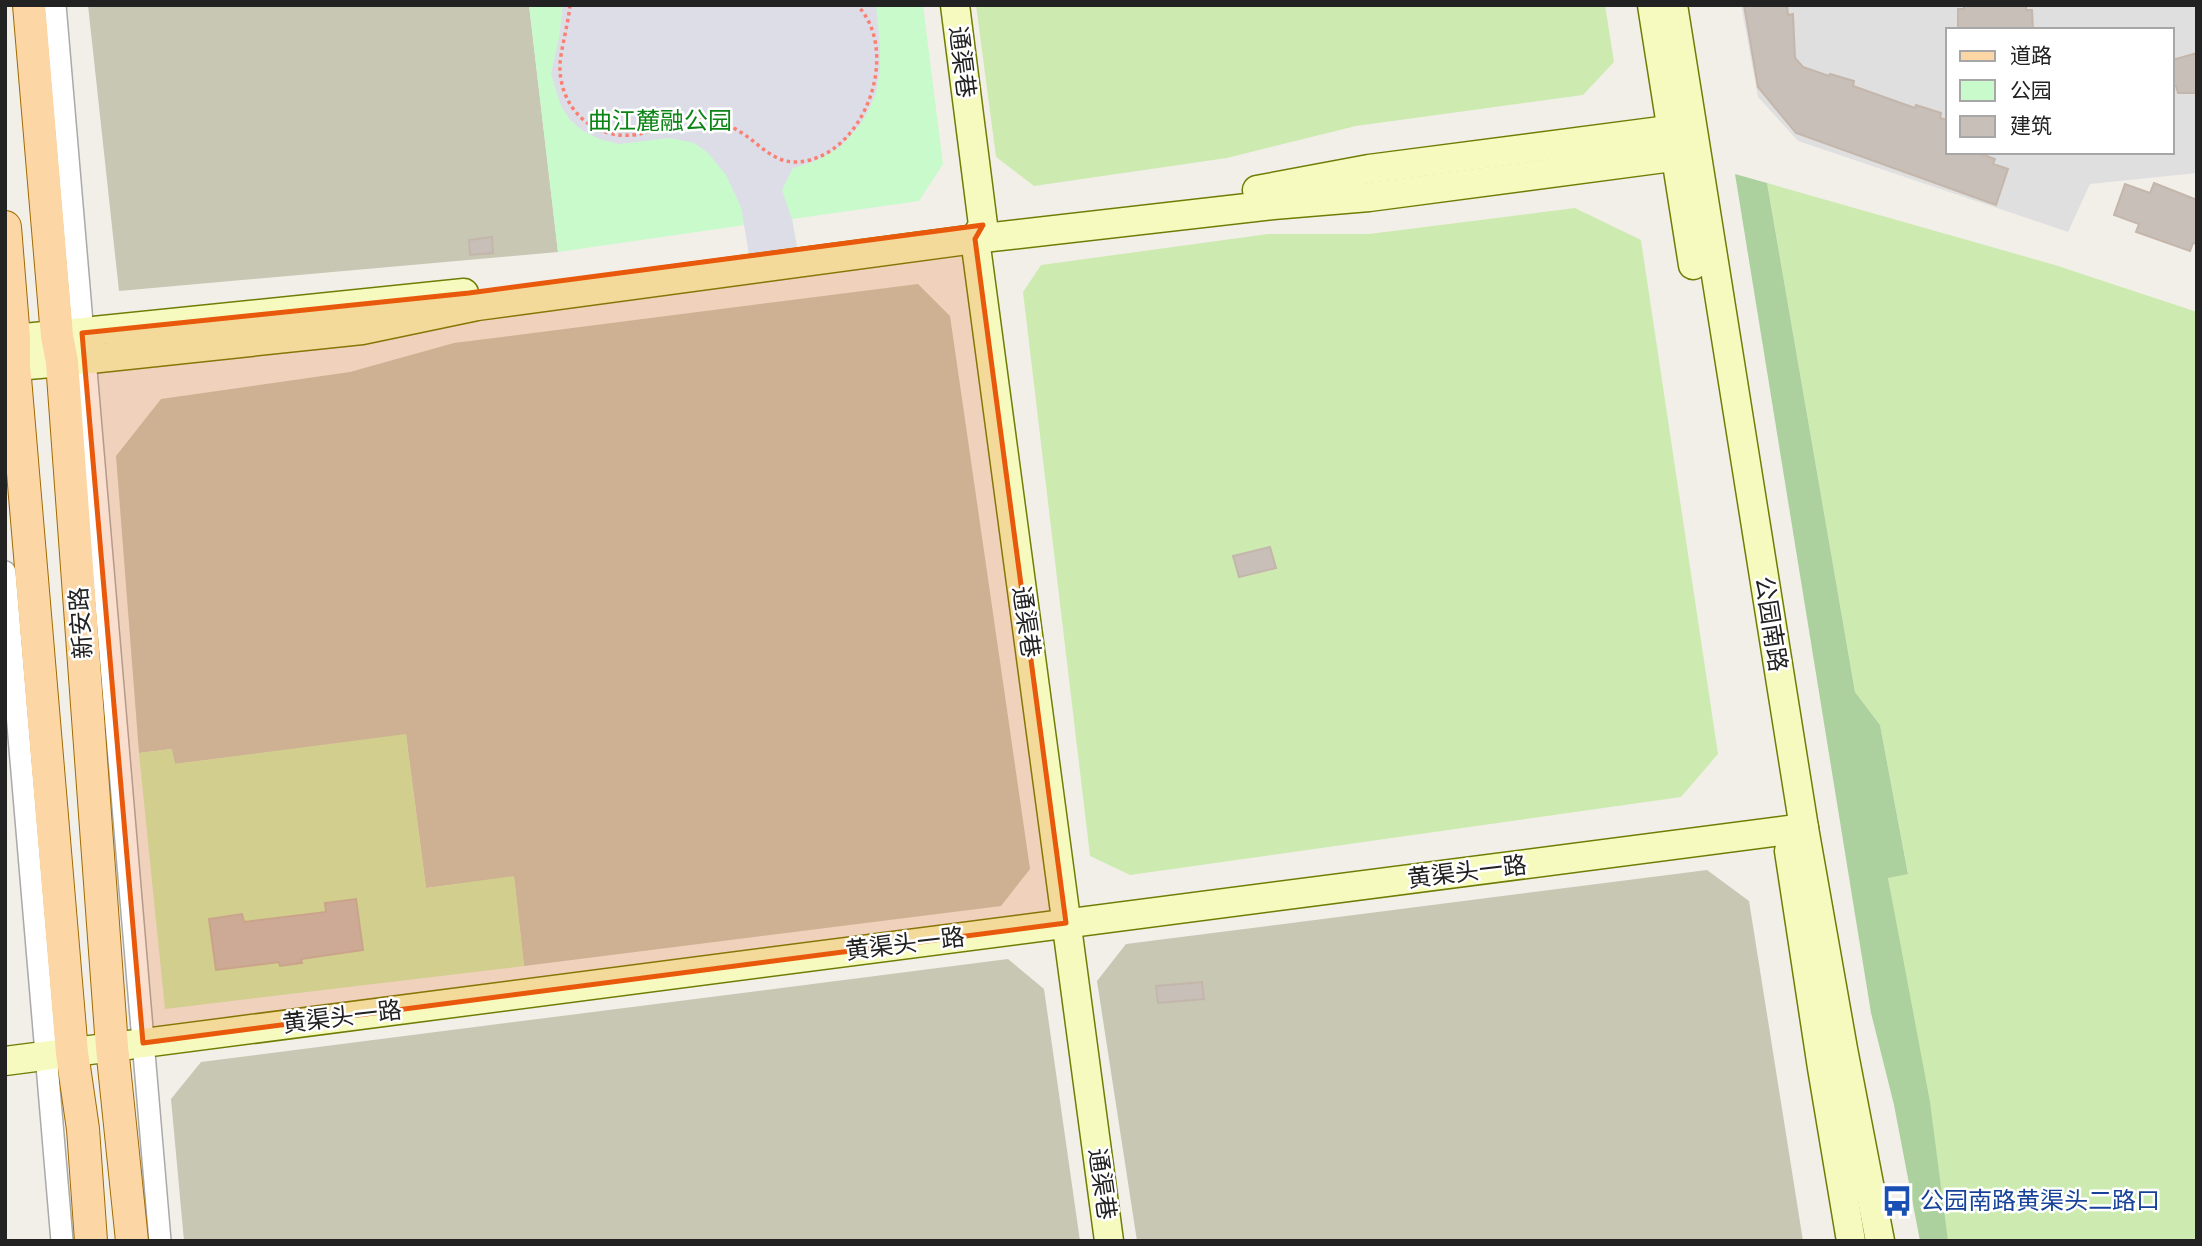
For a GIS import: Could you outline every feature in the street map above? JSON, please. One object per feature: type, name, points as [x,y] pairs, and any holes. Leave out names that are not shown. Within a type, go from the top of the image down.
[{"type":"main road","name":"新安路","points":[[29,5],[71,348],[112,1047],[132,1241]]},
{"type":"main road","name":"新安路","points":[[5,227],[9,353],[59,1054],[83,1129],[91,1241]]},
{"type":"street","points":[[55,5],[71,348],[143,1043],[160,1241]]},
{"type":"street","name":"通渠巷","points":[[955,5],[979,232],[1109,1241]]},
{"type":"street","name":"公园南路","points":[[1652,5],[1683,141],[1795,830],[1822,1068],[1851,1241]]},
{"type":"street","name":"公园南路","points":[[1673,5],[1683,141]]},
{"type":"street","points":[[9,353],[362,330],[477,306],[979,232],[1369,197],[1683,141]]},
{"type":"street","points":[[5,572],[59,1054],[62,1241]]},
{"type":"street","name":"公园南路","points":[[1795,830],[1843,1049],[1880,1241]]},
{"type":"street","name":"黄渠头一路","points":[[5,1061],[1795,830]]},
{"type":"path","points":[[570,5],[561,73],[566,99],[576,114],[587,123],[602,132],[631,135],[650,132],[662,124],[700,120],[722,122],[744,134],[767,153],[793,162],[813,159],[835,146],[850,134],[867,107],[875,86],[876,63],[872,28],[857,5]]},
{"type":"highlighted area","points":[[983,225],[975,239],[1066,923],[143,1043],[82,333],[469,293]]},
{"type":"shaded area","points":[[88,5],[529,5],[558,252],[119,291]]},
{"type":"shaded area","points":[[563,5],[876,5],[880,70],[876,93],[869,109],[860,125],[840,147],[813,162],[793,168],[782,190],[792,219],[797,247],[749,254],[741,207],[726,175],[708,153],[694,143],[670,138],[619,144],[599,139],[570,120],[561,106],[551,74]]},
{"type":"shaded area","points":[[1741,5],[2197,5],[2197,173],[2090,184],[2068,232],[1798,141],[1758,97]]},
{"type":"shaded area","points":[[918,284],[950,316],[1030,869],[1001,906],[524,966],[514,877],[426,888],[406,735],[175,764],[171,749],[139,753],[116,456],[161,399],[350,372],[454,343]]},
{"type":"shaded area","points":[[1707,870],[1749,901],[1803,1241],[1137,1241],[1097,981],[1126,944]]},
{"type":"shaded area","points":[[1008,959],[1044,989],[1080,1241],[184,1241],[171,1099],[201,1062]]},
{"type":"green space","name":"曲江麓融公园","points":[[529,5],[923,5],[943,164],[919,201],[792,219],[797,247],[749,254],[745,225],[558,252]]},
{"type":"green space","points":[[976,5],[1605,5],[1614,62],[1583,95],[1356,126],[1227,158],[1034,186],[996,157]]},
{"type":"green space","points":[[1735,174],[1767,183],[1855,692],[1880,725],[1908,874],[1888,878],[1930,1102],[1948,1241],[1920,1241],[1894,1105],[1871,1013]]},
{"type":"green space","points":[[1767,183],[2055,265],[2197,312],[2197,1241],[1945,1241],[1888,877],[1908,873],[1880,725],[1855,692]]},
{"type":"green space","points":[[1575,208],[1641,240],[1718,754],[1681,797],[1130,875],[1090,856],[1023,292],[1041,265],[1268,234],[1369,234]]},
{"type":"green space","points":[[406,734],[426,888],[514,876],[524,966],[165,1009],[139,753],[172,749],[175,764]]},
{"type":"building","points":[[1744,5],[1787,5],[1788,15],[1793,14],[1795,58],[1803,67],[1854,81],[1853,86],[1915,108],[1916,105],[1941,113],[1940,118],[1946,120],[1946,154],[1981,154],[1995,159],[1993,164],[2008,169],[1996,205],[1796,133],[1758,87]]},
{"type":"building","points":[[1964,5],[2026,5],[2026,10],[2032,10],[2033,28],[1958,28],[1958,9],[1964,9]]},
{"type":"building","points":[[2197,53],[2197,93],[2178,93],[2174,86],[2174,59]]},
{"type":"building","points":[[2154,183],[2197,200],[2197,244],[2193,243],[2190,251],[2136,232],[2139,224],[2114,215],[2125,184],[2150,193]]},
{"type":"building","points":[[492,237],[493,253],[470,255],[469,240]]},
{"type":"building","points":[[1270,547],[1276,568],[1239,577],[1233,556]]},
{"type":"building","points":[[356,899],[363,950],[301,959],[302,963],[280,966],[279,962],[216,970],[209,919],[242,914],[244,922],[326,912],[325,903]]},
{"type":"building","points":[[1202,982],[1204,999],[1158,1003],[1156,986]]},
{"type":"place","name":"公园南路黄渠头二路口","points":[[1897,1201]]}]
